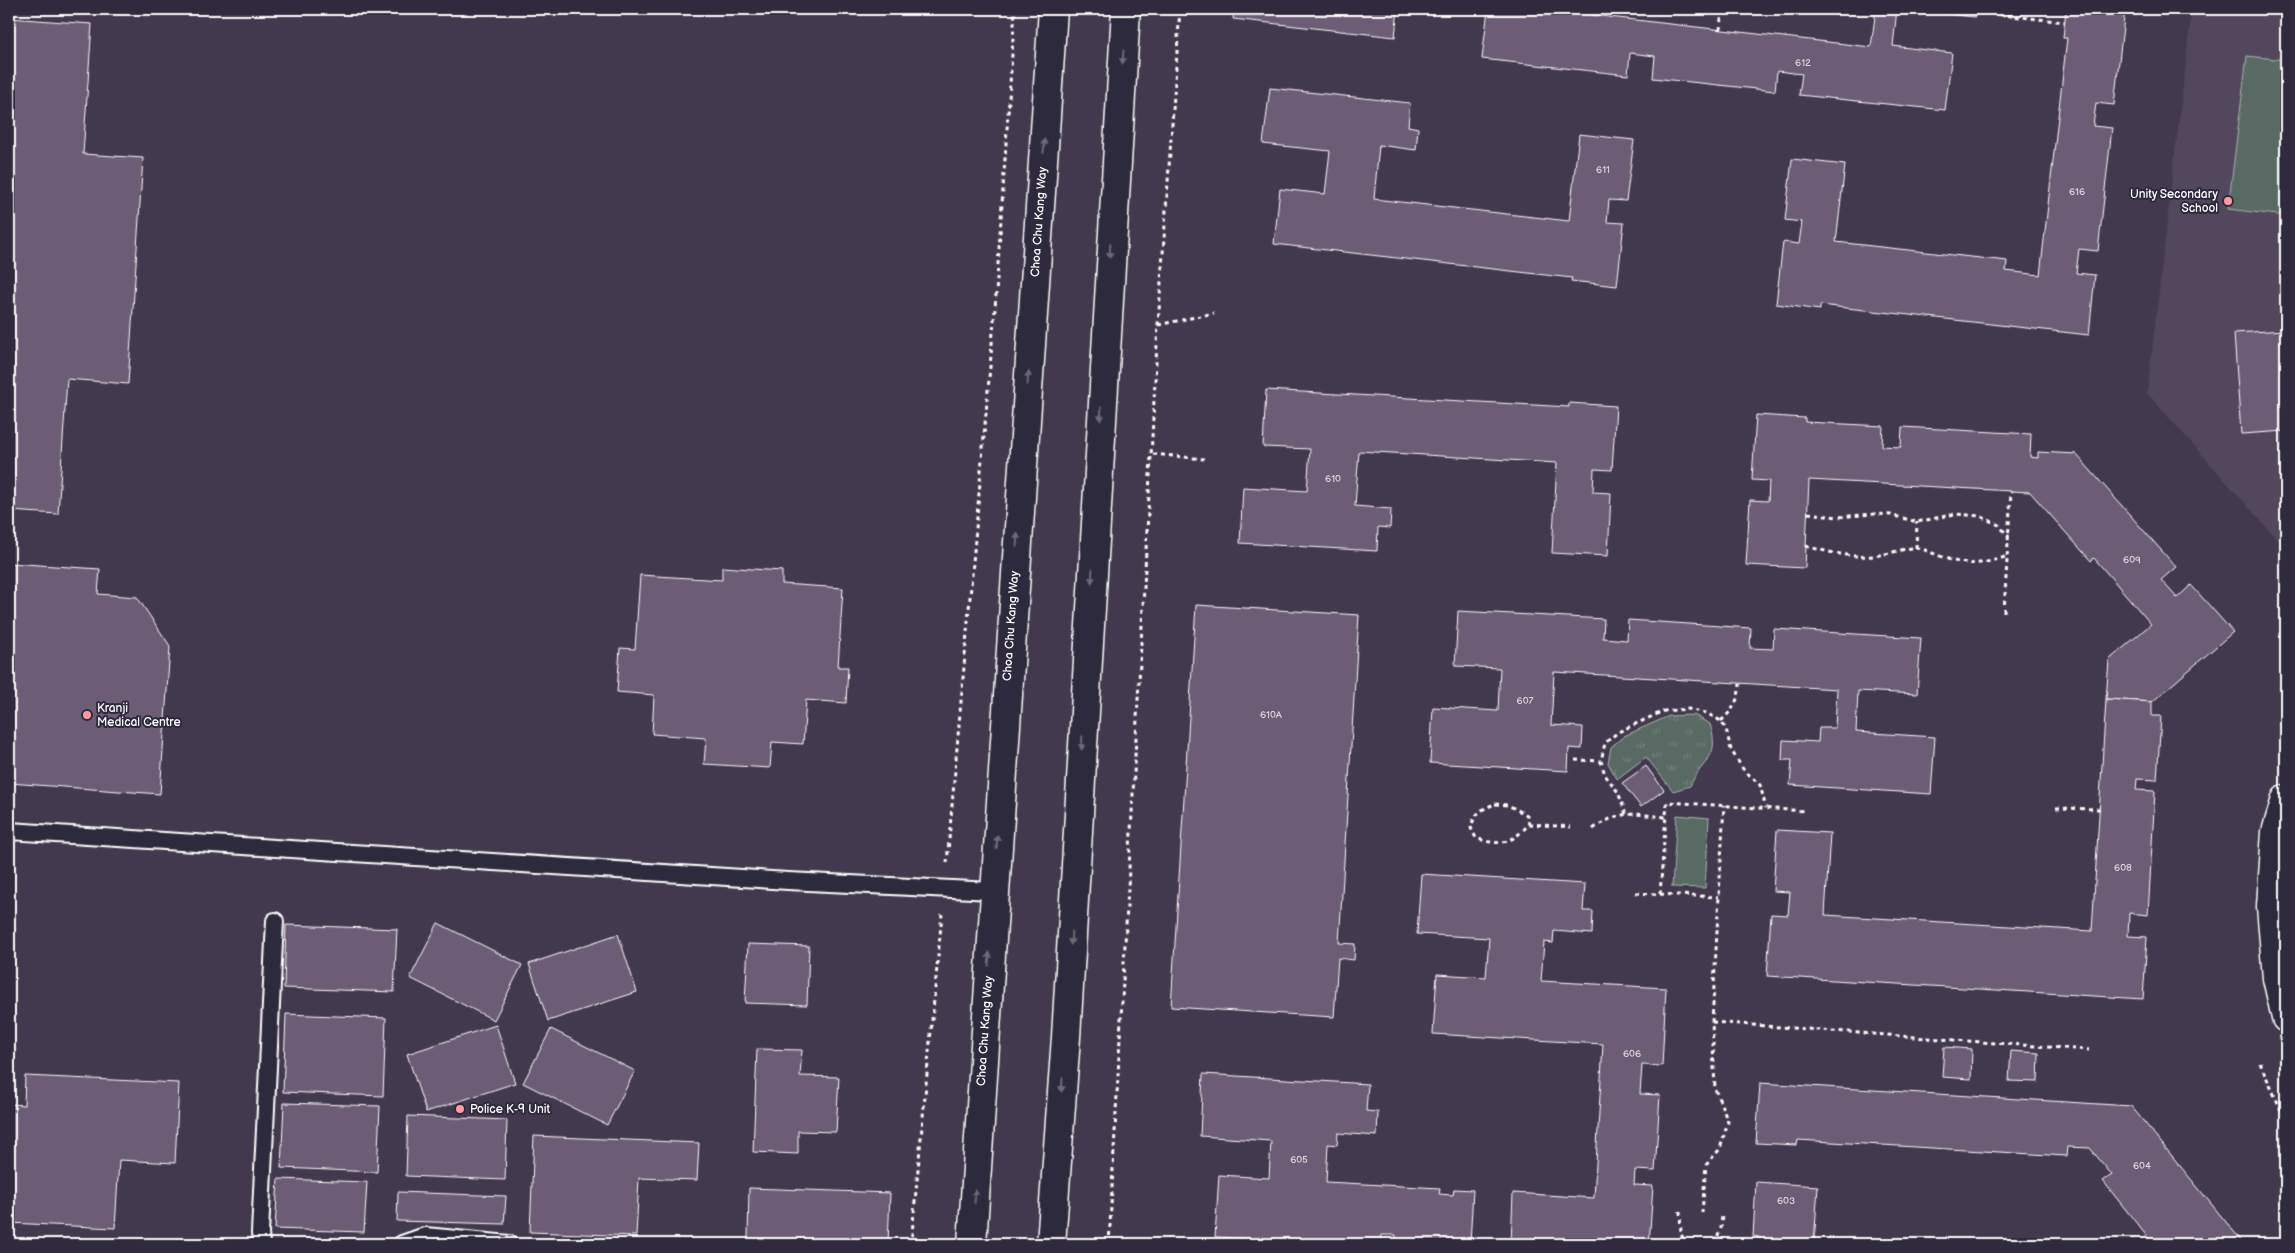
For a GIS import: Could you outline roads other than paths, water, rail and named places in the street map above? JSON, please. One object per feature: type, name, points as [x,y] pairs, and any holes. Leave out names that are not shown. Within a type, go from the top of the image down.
[{"type":"main road","name":"Choa Chu Kang Way","points":[[972,1244],[1053,9]]},
{"type":"main road","points":[[1051,1244],[1066,1037],[1126,9]]},
{"type":"main road","points":[[2286,799],[2276,832],[2272,906],[2277,978],[2286,1018]]},
{"type":"lane","points":[[9,831],[944,890],[994,891]]},
{"type":"lane","points":[[261,1244],[260,1232],[275,921]]},
{"type":"lane","points":[[402,1244],[425,1236],[508,1244]]},
{"type":"place","name":"Unity Secondary School","points":[[2228,201]]},
{"type":"place","name":"Kranji Medical Centre","points":[[87,715]]},
{"type":"place","name":"Police K-9 Unit","points":[[460,1109]]}]
